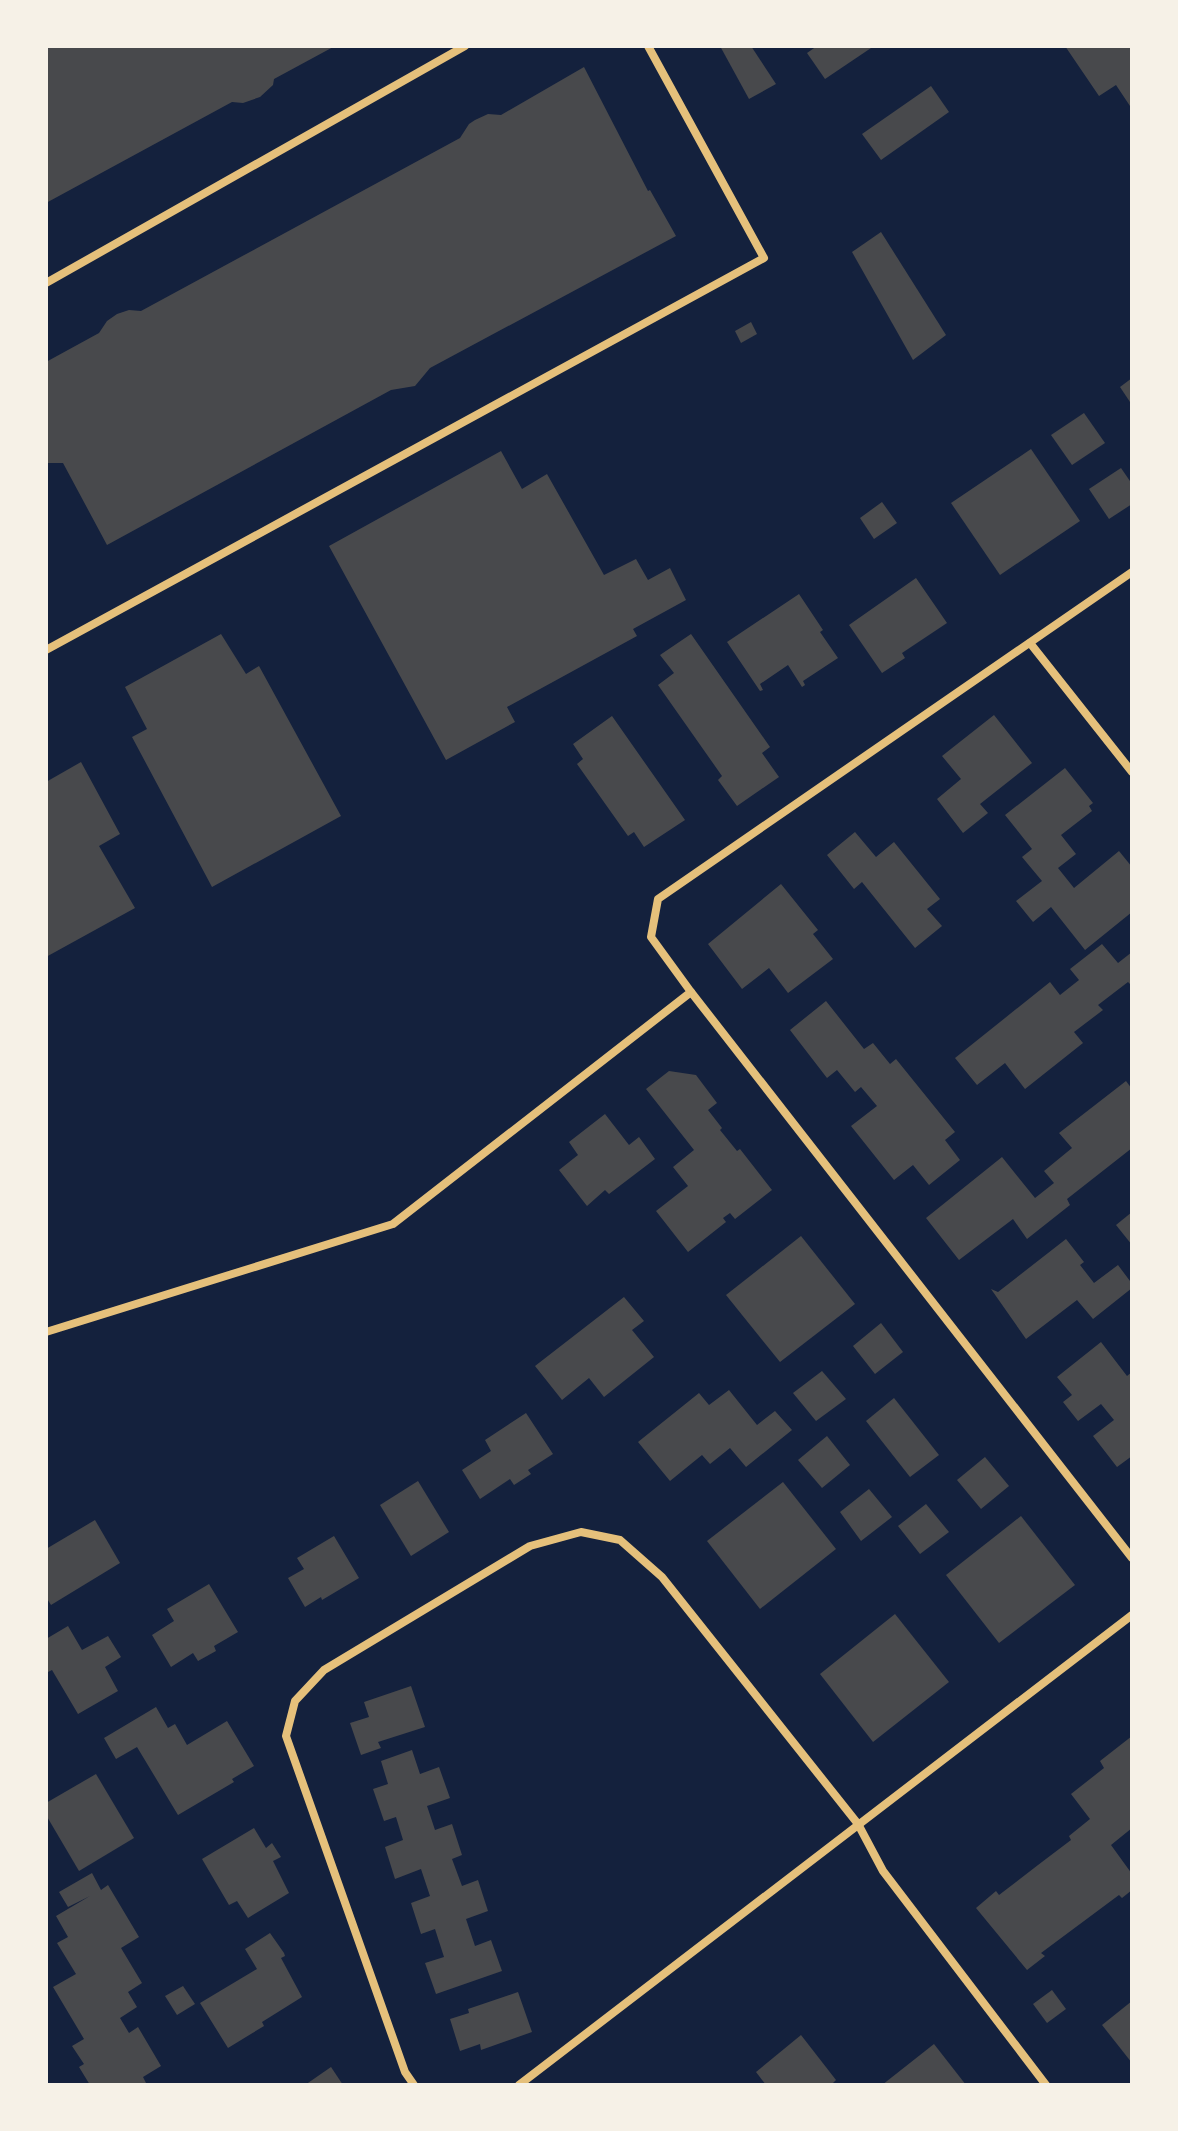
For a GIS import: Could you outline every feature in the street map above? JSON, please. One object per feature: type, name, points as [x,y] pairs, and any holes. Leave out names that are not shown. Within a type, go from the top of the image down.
[{"type":"street","points":[[46,283],[465,46]]},
{"type":"street","points":[[46,650],[764,258],[648,46]]},
{"type":"street","points":[[1132,572],[658,899],[651,937],[1132,1558]]},
{"type":"street","points":[[1030,643],[1132,772]]},
{"type":"street","points":[[46,1332],[393,1224],[691,992]]},
{"type":"street","points":[[414,2085],[405,2072],[286,1736],[295,1701],[324,1670],[530,1546],[581,1532],[620,1540],[662,1577],[858,1824],[883,1871],[1046,2085]]},
{"type":"street","points":[[519,2085],[1132,1615]]},
{"type":"building","points":[[46,46],[335,46],[274,79],[273,85],[260,97],[243,103],[232,102],[46,203]]},
{"type":"building","points":[[720,46],[751,46],[776,84],[749,99]]},
{"type":"building","points":[[817,46],[874,46],[825,79],[807,53]]},
{"type":"building","points":[[1065,46],[1132,46],[1132,109],[1116,85],[1099,96]]},
{"type":"building","points":[[584,67],[648,191],[676,236],[430,368],[415,386],[391,390],[107,545],[63,463],[46,463],[46,362],[99,333],[107,321],[117,314],[129,310],[141,311],[460,138],[475,120],[488,114],[501,115]]},
{"type":"building","points":[[931,86],[949,112],[881,160],[862,134]]},
{"type":"building","points":[[881,232],[946,335],[913,360],[852,252]]},
{"type":"building","points":[[751,322],[757,334],[741,343],[735,331]]},
{"type":"building","points":[[1132,378],[1132,405],[1120,387]]},
{"type":"building","points":[[1084,413],[1105,443],[1072,465],[1051,435]]},
{"type":"building","points":[[1031,449],[1080,521],[1000,575],[951,503]]},
{"type":"building","points":[[501,451],[522,489],[547,474],[604,575],[636,559],[648,580],[670,568],[686,600],[633,629],[637,636],[507,707],[515,722],[446,760],[329,546]]},
{"type":"building","points":[[1121,468],[1132,484],[1132,504],[1109,519],[1089,489]]},
{"type":"building","points":[[882,502],[897,523],[874,539],[860,518]]},
{"type":"building","points":[[916,578],[947,623],[902,653],[905,658],[882,673],[849,625]]},
{"type":"building","points":[[799,594],[838,658],[803,681],[805,685],[802,687],[788,665],[760,684],[763,690],[760,691],[727,642]]},
{"type":"building","points":[[221,634],[246,674],[259,666],[341,816],[212,887],[132,737],[147,729],[125,687]]},
{"type":"building","points":[[691,634],[770,747],[762,753],[779,777],[737,806],[718,780],[722,776],[658,685],[674,673],[660,655]]},
{"type":"building","points":[[994,715],[1032,763],[980,804],[988,813],[963,833],[937,799],[961,779],[942,756]]},
{"type":"building","points":[[612,716],[685,820],[644,847],[634,832],[628,836],[577,764],[583,759],[573,744]]},
{"type":"building","points":[[81,762],[120,834],[99,846],[135,908],[46,957],[46,782]]},
{"type":"building","points":[[1065,768],[1093,803],[1089,806],[1092,811],[1061,835],[1076,854],[1058,868],[1074,888],[1119,851],[1132,867],[1132,912],[1085,950],[1051,907],[1033,922],[1016,901],[1042,881],[1022,857],[1032,849],[1005,815]]},
{"type":"building","points":[[855,832],[876,857],[894,842],[940,899],[927,909],[942,926],[915,948],[862,882],[854,889],[827,855]]},
{"type":"building","points":[[781,884],[818,930],[813,934],[833,959],[788,993],[769,968],[742,989],[708,944]]},
{"type":"building","points":[[1102,944],[1118,963],[1132,952],[1132,986],[1128,982],[1098,1005],[1103,1010],[1074,1032],[1083,1043],[1025,1089],[1005,1063],[977,1085],[955,1058],[1050,982],[1060,995],[1079,980],[1070,969]]},
{"type":"building","points":[[826,1001],[864,1049],[873,1043],[890,1064],[896,1059],[955,1132],[945,1140],[960,1160],[929,1185],[913,1165],[894,1180],[851,1126],[877,1106],[861,1087],[855,1092],[837,1070],[827,1078],[790,1030]]},
{"type":"building","points":[[669,1071],[696,1075],[717,1103],[708,1110],[722,1128],[720,1130],[737,1151],[740,1149],[772,1190],[735,1219],[730,1213],[723,1218],[726,1222],[688,1252],[656,1211],[688,1186],[673,1167],[694,1150],[646,1089]]},
{"type":"building","points":[[1126,1081],[1132,1089],[1132,1148],[1067,1199],[1070,1205],[1027,1239],[1013,1219],[959,1260],[926,1218],[1002,1157],[1035,1198],[1054,1183],[1044,1171],[1072,1148],[1059,1133]]},
{"type":"building","points":[[605,1114],[629,1145],[639,1137],[655,1159],[609,1194],[605,1190],[587,1206],[559,1170],[578,1155],[569,1142]]},
{"type":"building","points":[[1132,1212],[1132,1245],[1116,1225]]},
{"type":"building","points":[[801,1236],[855,1304],[780,1362],[726,1295]]},
{"type":"building","points":[[1066,1239],[1084,1262],[1080,1265],[1094,1283],[1118,1265],[1132,1280],[1132,1288],[1093,1319],[1077,1300],[1026,1339],[991,1289],[998,1292]]},
{"type":"building","points":[[624,1297],[644,1321],[632,1330],[654,1357],[604,1397],[589,1378],[562,1400],[535,1366]]},
{"type":"building","points":[[881,1323],[903,1352],[875,1374],[853,1346]]},
{"type":"building","points":[[1101,1342],[1127,1376],[1132,1372],[1132,1456],[1117,1467],[1093,1436],[1114,1420],[1101,1404],[1078,1421],[1063,1402],[1072,1395],[1057,1377]]},
{"type":"building","points":[[822,1371],[846,1399],[816,1421],[793,1393]]},
{"type":"building","points":[[729,1390],[757,1425],[775,1411],[792,1430],[746,1467],[730,1448],[710,1464],[702,1455],[670,1481],[638,1442],[699,1393],[709,1405]]},
{"type":"building","points":[[894,1398],[939,1455],[910,1477],[866,1421]]},
{"type":"building","points":[[526,1413],[553,1454],[528,1470],[531,1474],[514,1485],[510,1479],[480,1499],[462,1470],[491,1451],[485,1440]]},
{"type":"building","points":[[827,1436],[850,1465],[822,1488],[798,1460]]},
{"type":"building","points":[[985,1457],[1009,1486],[981,1509],[957,1480]]},
{"type":"building","points":[[418,1481],[449,1532],[411,1556],[380,1505]]},
{"type":"building","points":[[783,1482],[836,1549],[760,1609],[707,1541]]},
{"type":"building","points":[[869,1489],[892,1517],[861,1541],[840,1512]]},
{"type":"building","points":[[926,1504],[949,1532],[920,1554],[898,1526]]},
{"type":"building","points":[[1021,1516],[1075,1585],[999,1643],[946,1575]]},
{"type":"building","points":[[95,1520],[120,1563],[51,1605],[46,1597],[46,1549]]},
{"type":"building","points":[[334,1536],[359,1578],[305,1607],[288,1578],[304,1569],[297,1558]]},
{"type":"building","points":[[209,1584],[238,1632],[214,1646],[216,1651],[198,1661],[193,1653],[171,1667],[152,1635],[174,1621],[167,1609]]},
{"type":"building","points":[[895,1614],[949,1682],[873,1742],[820,1674]]},
{"type":"building","points":[[68,1626],[82,1650],[108,1636],[121,1657],[105,1667],[118,1691],[78,1714],[52,1670],[46,1673],[46,1639]]},
{"type":"building","points":[[411,1686],[425,1727],[378,1742],[381,1748],[361,1755],[350,1723],[369,1717],[364,1702]]},
{"type":"building","points":[[156,1707],[168,1728],[175,1724],[187,1745],[227,1721],[254,1766],[232,1779],[234,1782],[178,1815],[137,1747],[116,1759],[104,1738]]},
{"type":"building","points":[[1132,1736],[1132,1828],[1111,1845],[1132,1874],[1132,1890],[1122,1898],[1119,1895],[1041,1953],[1045,1956],[1027,1970],[976,1908],[996,1891],[999,1895],[1071,1840],[1069,1836],[1090,1819],[1071,1794],[1104,1768],[1100,1761]]},
{"type":"building","points":[[412,1750],[420,1774],[439,1767],[450,1798],[427,1806],[435,1830],[452,1824],[462,1855],[452,1859],[462,1886],[478,1880],[488,1911],[466,1919],[475,1946],[491,1940],[502,1971],[436,1994],[425,1963],[444,1957],[435,1929],[421,1934],[411,1903],[430,1896],[421,1869],[395,1879],[385,1847],[403,1840],[396,1817],[384,1821],[373,1789],[388,1784],[381,1761]]},
{"type":"building","points":[[96,1774],[134,1838],[79,1871],[46,1815],[46,1803]]},
{"type":"building","points":[[254,1828],[266,1848],[272,1843],[281,1857],[273,1861],[289,1893],[248,1918],[237,1901],[229,1905],[202,1859]]},
{"type":"building","points":[[92,1873],[101,1890],[108,1885],[139,1937],[121,1948],[142,1983],[128,1992],[137,2007],[120,2018],[129,2033],[138,2027],[161,2066],[143,2077],[147,2085],[90,2085],[79,2067],[84,2064],[72,2046],[84,2039],[53,1987],[76,1974],[57,1943],[68,1937],[56,1916],[90,1896],[68,1907],[59,1892]]},
{"type":"building","points":[[270,1933],[284,1953],[285,1956],[281,1958],[302,1997],[228,2048],[200,2003],[257,1969],[245,1949]]},
{"type":"building","points":[[183,1986],[195,2004],[177,2015],[165,1996]]},
{"type":"building","points":[[1052,1990],[1066,2009],[1047,2023],[1033,2004]]},
{"type":"building","points":[[518,1992],[532,2032],[481,2050],[480,2044],[460,2051],[450,2019],[469,2013],[468,2009]]},
{"type":"building","points":[[1132,2001],[1132,2063],[1102,2025]]},
{"type":"building","points":[[801,2035],[836,2080],[831,2085],[766,2085],[756,2072]]},
{"type":"building","points":[[934,2044],[966,2085],[882,2085]]},
{"type":"building","points":[[331,2067],[343,2085],[305,2085]]}]
